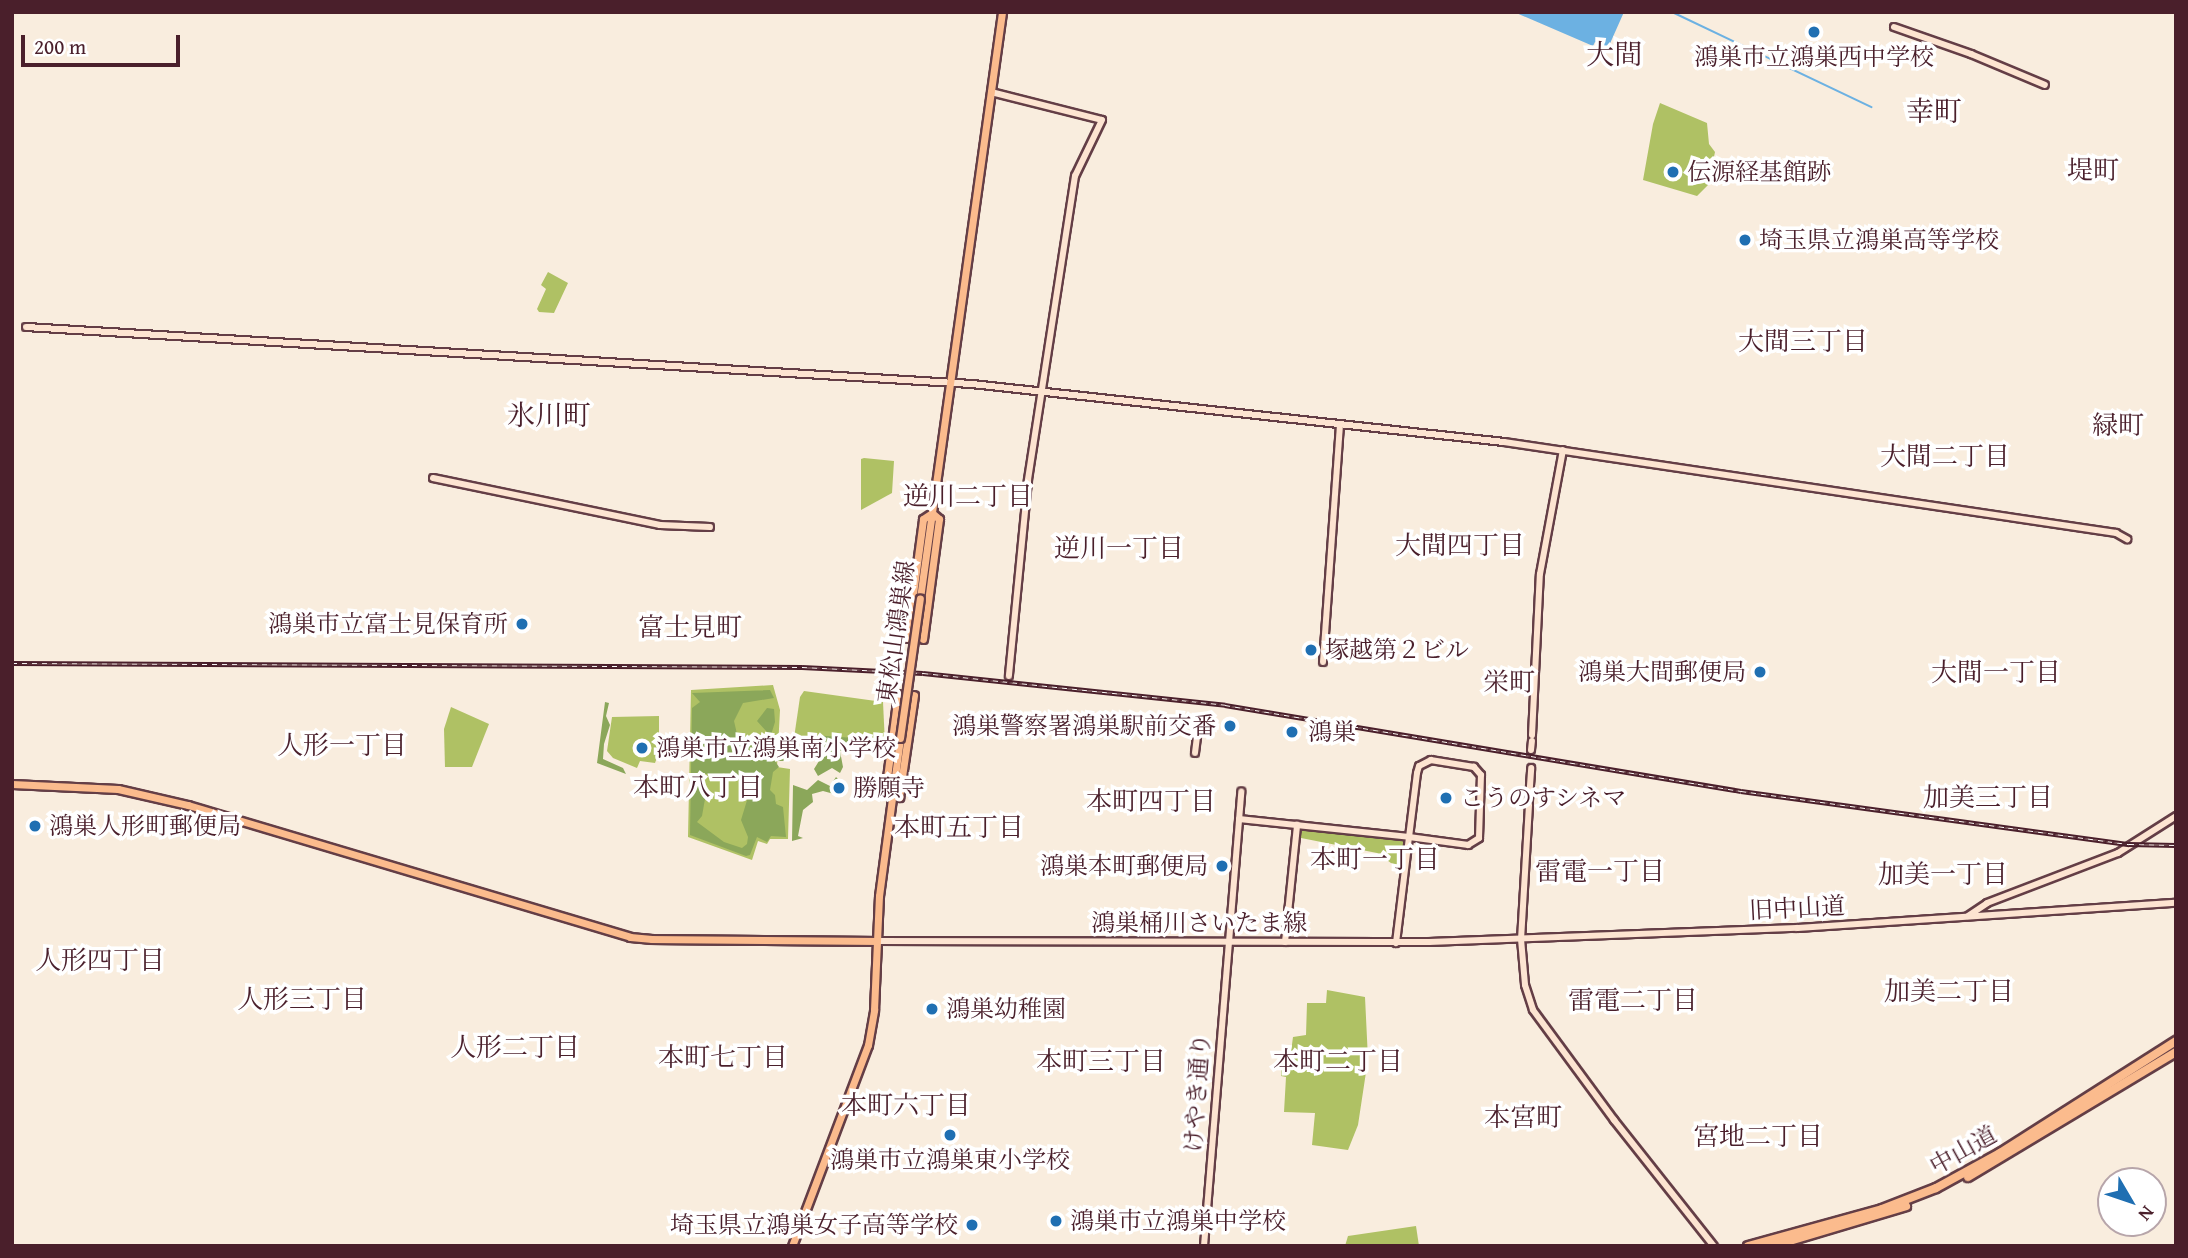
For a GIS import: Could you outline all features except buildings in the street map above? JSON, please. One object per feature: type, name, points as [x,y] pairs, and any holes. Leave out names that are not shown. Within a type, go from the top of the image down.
[{"type":"highway","name":"中山道","points":[[1748,1246],[1882,1209],[1936,1188],[2000,1153],[2176,1041]]},
{"type":"highway","name":"中山道","points":[[1773,1246],[1887,1214],[1930,1196],[1996,1163],[2176,1052]]},
{"type":"main road","name":"東松山鴻巣線","points":[[792,1246],[868,1045],[874,1010],[876,941],[892,797],[1002,12]]},
{"type":"main road","points":[[907,638],[923,519],[932,513],[939,519],[923,639]]},
{"type":"main road","points":[[898,694],[885,793],[892,797],[899,797],[901,793],[914,695]]},
{"type":"main road","points":[[12,784],[118,789],[188,805],[630,936],[652,939],[876,941]]},
{"type":"street","points":[[1894,27],[1971,54],[2045,85]]},
{"type":"street","points":[[991,92],[1102,120],[1075,176],[1028,481],[1009,676]]},
{"type":"street","points":[[26,327],[950,382],[1563,450],[2116,533],[2127,539]]},
{"type":"street","points":[[1323,662],[1340,426]]},
{"type":"street","points":[[1531,750],[1540,575],[1563,450]]},
{"type":"street","points":[[433,478],[660,525],[710,527]]},
{"type":"street","points":[[1195,753],[1198,728]]},
{"type":"street","points":[[1239,819],[1409,837],[1468,845],[1477,842],[1480,775],[1477,769],[1431,760],[1422,762],[1417,773],[1409,837],[1396,943]]},
{"type":"street","points":[[1531,768],[1521,939],[1528,998],[1540,1021],[1714,1246]]},
{"type":"street","name":"けやき通り","points":[[1204,1246],[1241,792]]},
{"type":"street","name":"旧中山道","points":[[1521,939],[1797,928],[1968,916],[1987,902],[2118,853],[2176,816]]},
{"type":"street","points":[[1285,943],[1297,825]]},
{"type":"street","points":[[1968,916],[2176,903]]},
{"type":"street","name":"鴻巣桶川さいたま線","points":[[876,941],[1396,943],[1521,939]]},
{"type":"green space","points":[[1660,103],[1707,123],[1709,144],[1715,152],[1708,185],[1697,196],[1643,180],[1653,124]]},
{"type":"green space","points":[[548,272],[568,283],[554,313],[539,312],[537,309],[546,289],[541,285]]},
{"type":"green space","points":[[861,459],[894,461],[892,493],[861,510]]},
{"type":"green space","points":[[773,685],[780,710],[777,767],[790,769],[788,839],[770,839],[767,844],[758,841],[752,860],[688,837],[691,690]]},
{"type":"green space","points":[[770,690],[774,698],[743,703],[734,721],[737,734],[744,741],[763,737],[767,732],[757,721],[767,708],[774,709],[775,722],[771,735],[775,739],[776,752],[787,754],[789,761],[775,761],[779,767],[773,772],[770,790],[775,795],[776,804],[783,807],[786,837],[771,836],[767,842],[757,837],[750,855],[746,856],[690,835],[692,708],[700,702],[692,693]],"holes":[[[701,773],[718,776],[724,773],[727,777],[752,784],[741,820],[748,837],[747,844],[742,848],[724,842],[697,822],[702,816],[705,799]]]},
{"type":"green space","points":[[804,691],[883,702],[885,744],[794,738],[800,697]]},
{"type":"green space","points":[[605,702],[609,703],[606,716],[610,725],[603,759],[623,768],[626,774],[597,763]]},
{"type":"green space","points":[[451,707],[489,724],[472,767],[445,767],[444,729]]},
{"type":"green space","points":[[659,716],[659,752],[655,763],[640,761],[637,768],[613,758],[607,751],[612,717]]},
{"type":"green space","points":[[813,735],[867,739],[868,745],[861,750],[840,751],[843,767],[840,773],[832,768],[818,776],[814,769],[819,761],[810,751]]},
{"type":"green space","points":[[836,777],[843,784],[834,794],[823,791],[812,794],[813,802],[803,810],[798,836],[803,838],[792,841],[793,785],[807,790],[818,780],[830,786]]},
{"type":"green space","points":[[1297,825],[1409,837],[1405,867],[1391,863],[1377,853],[1296,837]]},
{"type":"green space","points":[[1327,990],[1365,997],[1368,1059],[1358,1125],[1348,1150],[1312,1145],[1315,1113],[1284,1112],[1286,1077],[1281,1076],[1281,1061],[1290,1059],[1293,1037],[1306,1035],[1307,1003],[1326,1003]]},
{"type":"green space","points":[[1416,1226],[1419,1246],[1345,1246],[1348,1236]]},
{"type":"water","points":[[1514,12],[1624,12],[1608,48],[1595,42],[1593,46]]},
{"type":"waterway","points":[[1672,12],[1871,107]]},
{"type":"tunnel","points":[[1531,750],[1531,768]]},
{"type":"railway","points":[[12,663],[802,667],[923,673],[1225,705],[1741,791],[2129,844],[2176,845]]},
{"type":"place","name":"鴻巣市立鴻巣西中学校","points":[[1814,32]]},
{"type":"place","name":"伝源経基館跡","points":[[1673,172]]},
{"type":"place","name":"埼玉県立鴻巣高等学校","points":[[1745,240]]},
{"type":"place","name":"鴻巣市立富士見保育所","points":[[522,624]]},
{"type":"place","name":"塚越第２ビル","points":[[1311,650]]},
{"type":"place","name":"鴻巣大間郵便局","points":[[1760,672]]},
{"type":"place","name":"鴻巣警察署鴻巣駅前交番","points":[[1230,726]]},
{"type":"place","name":"鴻巣","points":[[1292,732]]},
{"type":"place","name":"鴻巣市立鴻巣南小学校","points":[[642,748]]},
{"type":"place","name":"勝願寺","points":[[839,788]]},
{"type":"place","name":"こうのすシネマ","points":[[1446,798]]},
{"type":"place","name":"鴻巣人形町郵便局","points":[[35,826]]},
{"type":"place","name":"鴻巣本町郵便局","points":[[1222,866]]},
{"type":"place","name":"鴻巣幼稚園","points":[[932,1009]]},
{"type":"place","name":"鴻巣市立鴻巣東小学校","points":[[950,1135]]},
{"type":"place","name":"鴻巣市立鴻巣中学校","points":[[1056,1221]]},
{"type":"place","name":"埼玉県立鴻巣女子高等学校","points":[[972,1225]]},
{"type":"district","name":"大間","points":[[1614,54]]},
{"type":"district","name":"幸町","points":[[1934,111]]},
{"type":"district","name":"堤町","points":[[2093,170]]},
{"type":"district","name":"大間三丁目","points":[[1803,341]]},
{"type":"district","name":"氷川町","points":[[549,415]]},
{"type":"district","name":"緑町","points":[[2118,425]]},
{"type":"district","name":"大間二丁目","points":[[1945,456]]},
{"type":"district","name":"逆川二丁目","points":[[968,496]]},
{"type":"district","name":"大間四丁目","points":[[1460,545]]},
{"type":"district","name":"逆川一丁目","points":[[1119,548]]},
{"type":"district","name":"富士見町","points":[[690,627]]},
{"type":"district","name":"大間一丁目","points":[[1996,672]]},
{"type":"district","name":"栄町","points":[[1509,682]]},
{"type":"district","name":"人形一丁目","points":[[342,745]]},
{"type":"district","name":"本町八丁目","points":[[698,787]]},
{"type":"district","name":"加美三丁目","points":[[1988,797]]},
{"type":"district","name":"本町四丁目","points":[[1151,801]]},
{"type":"district","name":"本町五丁目","points":[[959,827]]},
{"type":"district","name":"本町一丁目","points":[[1375,859]]},
{"type":"district","name":"雷電一丁目","points":[[1600,871]]},
{"type":"district","name":"加美一丁目","points":[[1943,874]]},
{"type":"district","name":"人形四丁目","points":[[100,960]]},
{"type":"district","name":"加美二丁目","points":[[1949,991]]},
{"type":"district","name":"人形三丁目","points":[[302,999]]},
{"type":"district","name":"雷電二丁目","points":[[1633,1000]]},
{"type":"district","name":"人形二丁目","points":[[515,1047]]},
{"type":"district","name":"本町七丁目","points":[[723,1057]]},
{"type":"district","name":"本町三丁目","points":[[1101,1061]]},
{"type":"district","name":"本町二丁目","points":[[1338,1061]]},
{"type":"district","name":"本町六丁目","points":[[906,1105]]},
{"type":"district","name":"本宮町","points":[[1523,1117]]},
{"type":"district","name":"宮地二丁目","points":[[1758,1136]]}]
